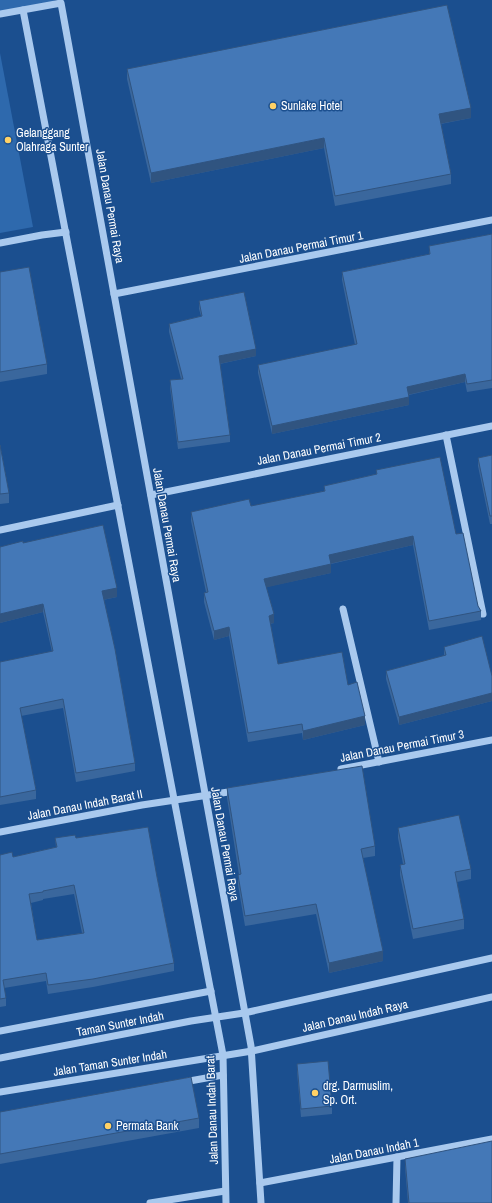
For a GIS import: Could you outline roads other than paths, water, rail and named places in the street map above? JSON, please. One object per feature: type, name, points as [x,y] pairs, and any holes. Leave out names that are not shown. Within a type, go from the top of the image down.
[{"type":"street","name":"Jalan Danau Permai Raya","points":[[23,10],[61,3],[204,795],[252,1048]]},
{"type":"street","points":[[0,14],[23,10],[176,800],[216,1020]]},
{"type":"street","name":"Jalan Danau Permai Timur 1","points":[[114,294],[492,220]]},
{"type":"street","points":[[0,242],[66,232]]},
{"type":"street","name":"Jalan Danau Permai Timur 2","points":[[151,495],[492,426]]},
{"type":"street","points":[[446,435],[483,614]]},
{"type":"street","points":[[0,530],[118,505]]},
{"type":"street","points":[[343,609],[379,762]]},
{"type":"street","name":"Jalan Danau Permai Timur 3","points":[[333,771],[492,740]]},
{"type":"street","points":[[176,800],[241,789]]},
{"type":"street","name":"Jalan Danau Indah Barat II","points":[[0,832],[176,800]]},
{"type":"street","points":[[245,1016],[492,958]]},
{"type":"street","points":[[0,1031],[211,991]]},
{"type":"street","name":"Jalan Danau Indah Raya","points":[[222,1053],[492,997]]},
{"type":"street","name":"Taman Sunter Indah","points":[[0,1058],[245,1016]]},
{"type":"street","name":"Jalan Danau Indah Barat","points":[[216,1020],[222,1053],[226,1203]]},
{"type":"street","points":[[252,1048],[261,1203]]},
{"type":"street","name":"Jalan Taman Sunter Indah","points":[[0,1092],[222,1053]]},
{"type":"street","points":[[177,1083],[223,1075]]},
{"type":"street","name":"Jalan Danau Indah 1","points":[[260,1183],[492,1139]]},
{"type":"street","points":[[396,1203],[397,1157]]},
{"type":"street","points":[[150,1203],[225,1191]]},
{"type":"place","name":"Sunlake Hotel","points":[[273,106]]},
{"type":"place","name":"Gelanggang Olahraga Sunter","points":[[8,140]]},
{"type":"place","name":"drg. Darmuslim, Sp. Ort.","points":[[315,1093]]},
{"type":"place","name":"Permata Bank","points":[[108,1126]]}]
